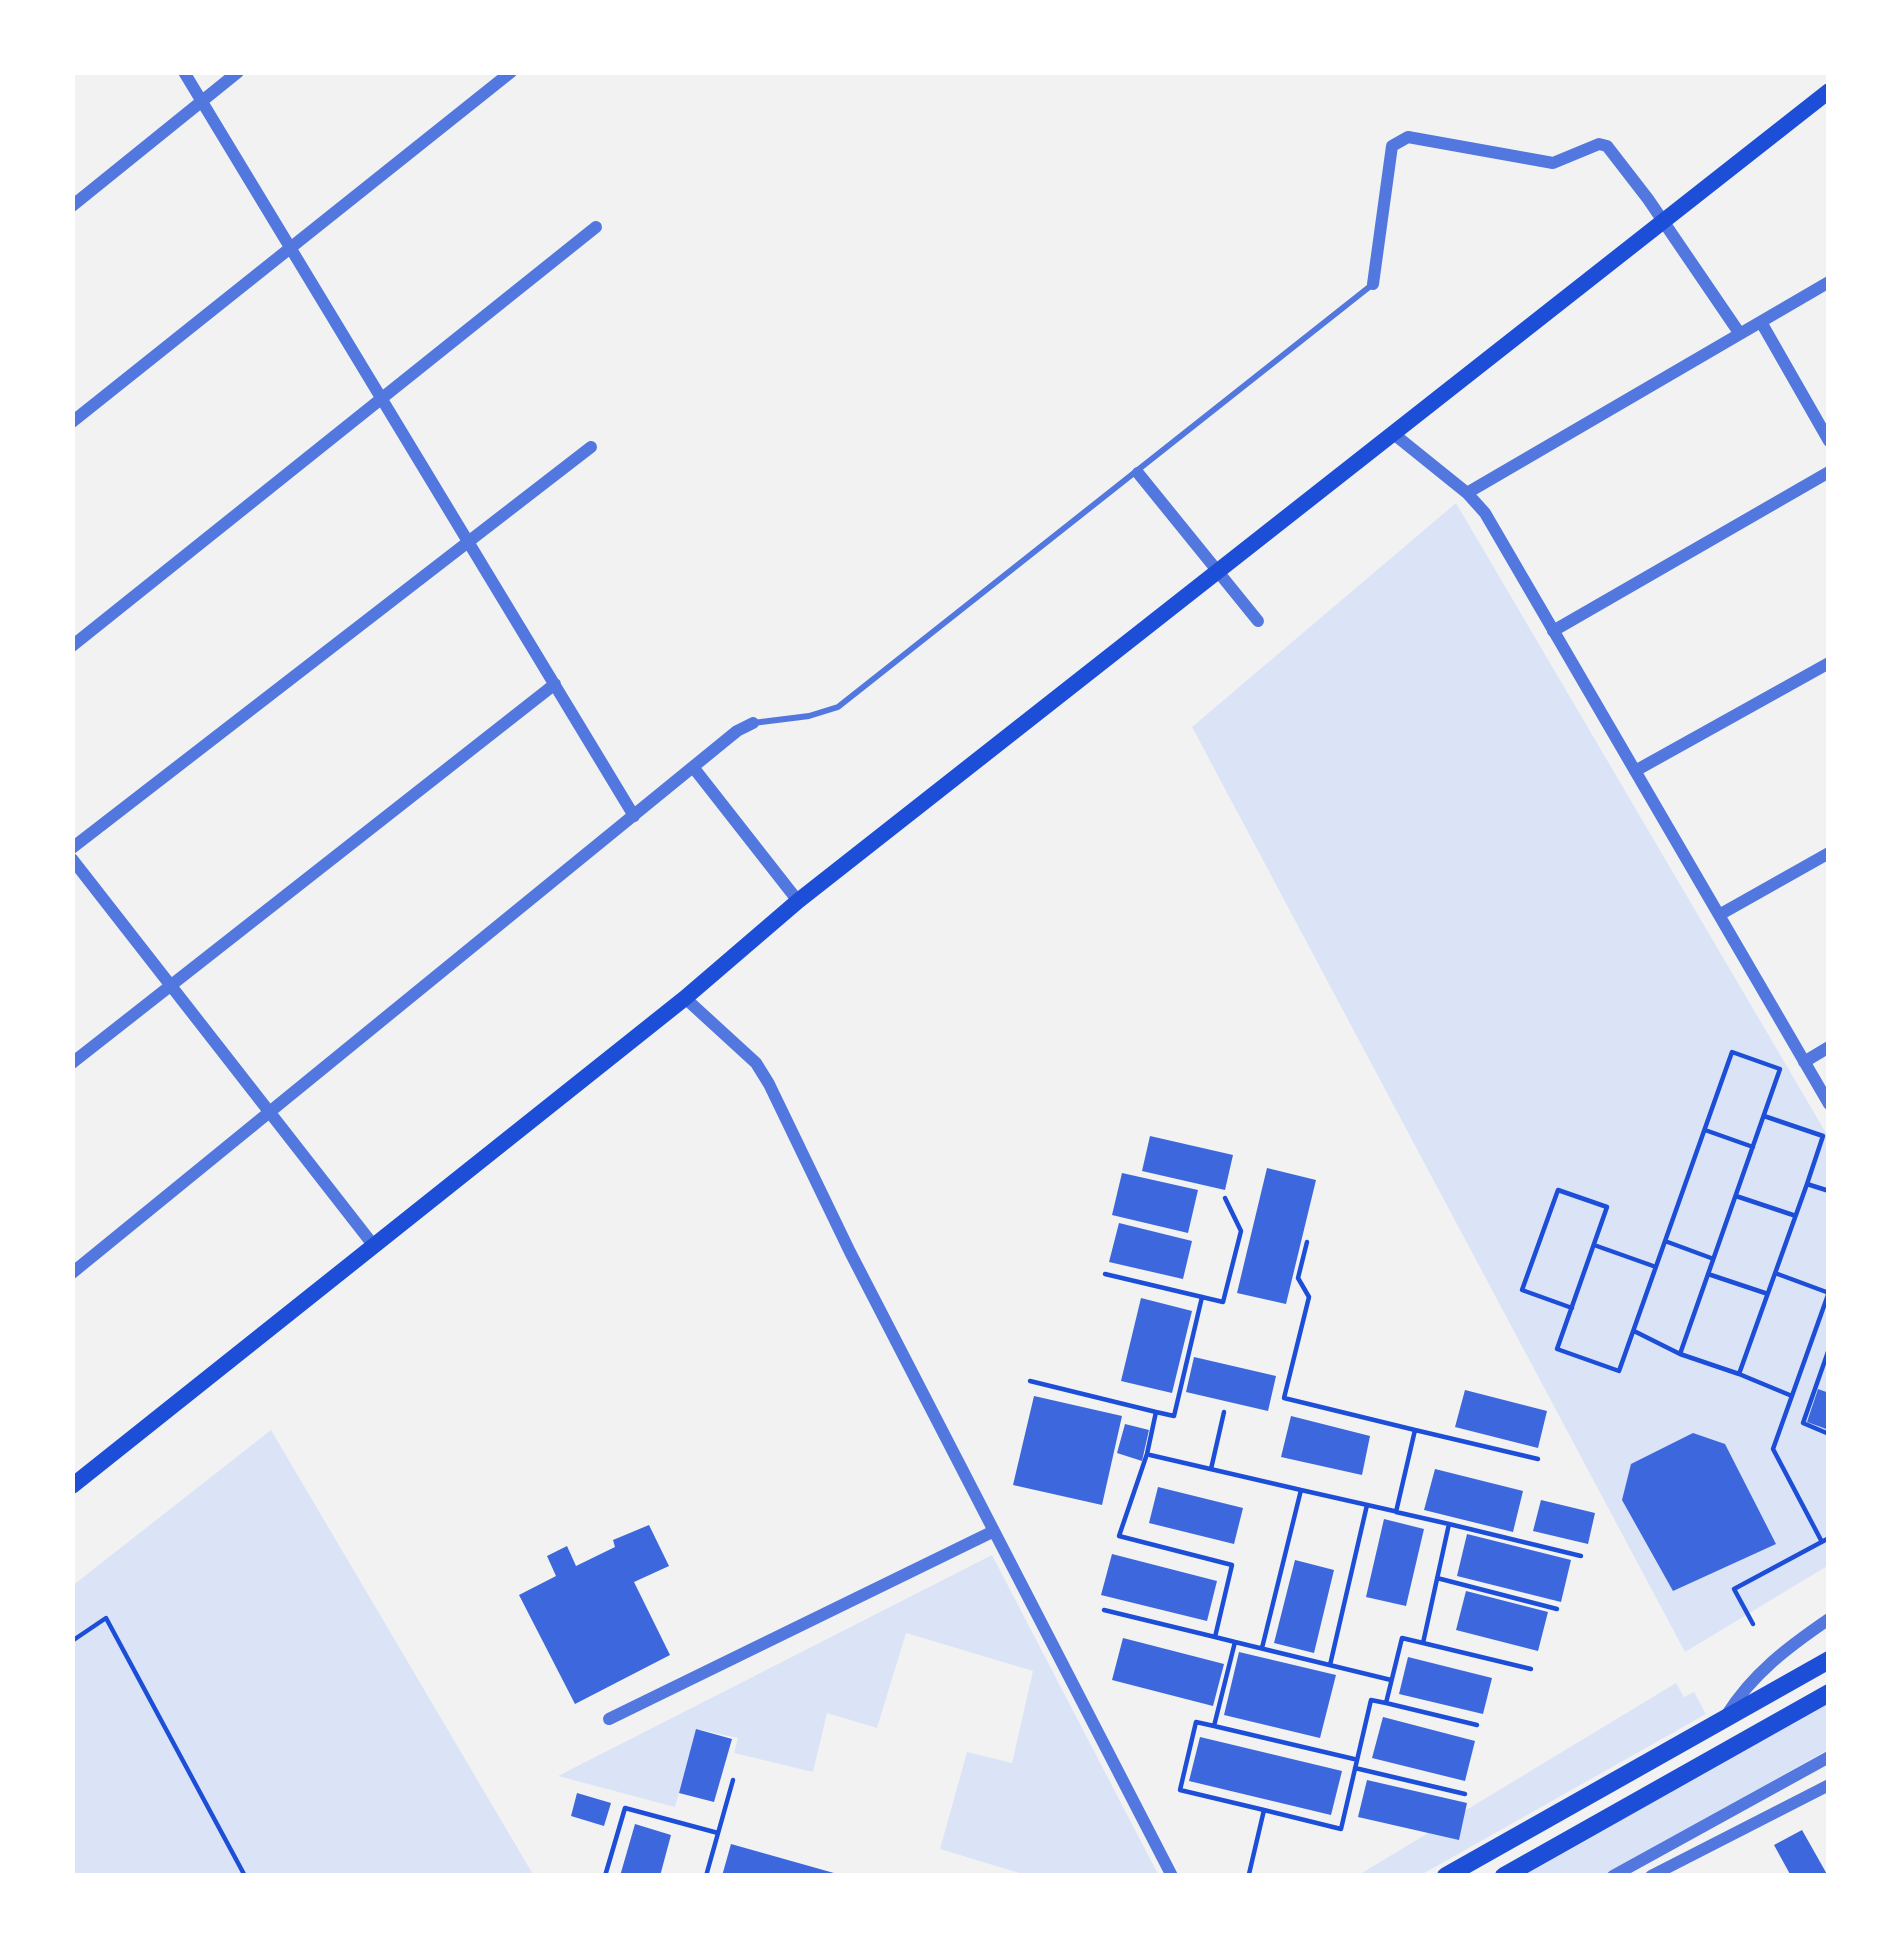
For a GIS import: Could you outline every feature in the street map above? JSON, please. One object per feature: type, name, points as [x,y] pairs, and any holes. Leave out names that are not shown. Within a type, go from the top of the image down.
[{"type":"main road","points":[[72,1486],[685,998],[798,901],[1829,91]]},
{"type":"main road","points":[[1446,1876],[1829,1660]]},
{"type":"main road","points":[[1504,1876],[1829,1693]]},
{"type":"street","points":[[184,72],[634,816]]},
{"type":"street","points":[[72,206],[238,72]]},
{"type":"street","points":[[72,422],[511,72]]},
{"type":"street","points":[[1373,284],[1392,146],[1398,139],[1553,163],[1599,144],[1607,146],[1740,334]]},
{"type":"street","points":[[72,646],[596,227]]},
{"type":"street","points":[[1467,493],[1829,282]]},
{"type":"street","points":[[1761,322],[1829,441]]},
{"type":"street","points":[[1395,435],[1485,513],[1829,1104]]},
{"type":"street","points":[[72,848],[591,447]]},
{"type":"street","points":[[1553,631],[1829,472]]},
{"type":"street","points":[[1138,473],[1258,621]]},
{"type":"street","points":[[1635,771],[1829,663]]},
{"type":"street","points":[[72,1063],[555,684]]},
{"type":"street","points":[[72,1274],[753,723]]},
{"type":"street","points":[[693,767],[798,901]]},
{"type":"street","points":[[1719,915],[1829,853]]},
{"type":"street","points":[[72,859],[374,1246]]},
{"type":"street","points":[[685,998],[756,1064],[769,1084],[1172,1876]]},
{"type":"street","points":[[1804,1062],[1829,1048]]},
{"type":"street","points":[[609,1719],[994,1531]]},
{"type":"street","points":[[1725,1718],[1745,1685],[1829,1619]]},
{"type":"street","points":[[1613,1876],[1829,1757]]},
{"type":"street","points":[[1651,1876],[1676,1870],[1829,1785]]},
{"type":"lane","points":[[753,723],[838,707],[1373,284]]},
{"type":"path","points":[[1572,1308],[1522,1290],[1558,1190],[1607,1208],[1572,1308],[1557,1349],[1619,1371],[1732,1052],[1780,1070],[1680,1354]]},
{"type":"path","points":[[1739,1374],[1823,1136],[1764,1116]]},
{"type":"path","points":[[1705,1130],[1753,1147]]},
{"type":"path","points":[[1807,1184],[1829,1192]]},
{"type":"path","points":[[1736,1196],[1795,1215]]},
{"type":"path","points":[[1105,1274],[1223,1302],[1241,1231],[1226,1198]]},
{"type":"path","points":[[1666,1241],[1713,1259]]},
{"type":"path","points":[[1306,1242],[1298,1278],[1309,1297],[1284,1398],[1538,1459]]},
{"type":"path","points":[[1594,1245],[1656,1267]]},
{"type":"path","points":[[1708,1274],[1768,1294]]},
{"type":"path","points":[[1753,1624],[1734,1589],[1826,1540],[1773,1448],[1829,1292],[1775,1274]]},
{"type":"path","points":[[1030,1382],[1174,1416],[1202,1297]]},
{"type":"path","points":[[1634,1331],[1680,1354],[1792,1396]]},
{"type":"path","points":[[1829,1353],[1802,1424],[1829,1434]]},
{"type":"path","points":[[1156,1412],[1147,1454],[1118,1536],[1232,1565],[1215,1637]]},
{"type":"path","points":[[1210,1468],[1224,1412]]},
{"type":"path","points":[[1396,1512],[1415,1430]]},
{"type":"path","points":[[1147,1454],[1581,1556]]},
{"type":"path","points":[[1262,1648],[1300,1490]]},
{"type":"path","points":[[1330,1665],[1367,1505]]},
{"type":"path","points":[[1424,1643],[1449,1524]]},
{"type":"path","points":[[1437,1578],[1557,1609]]},
{"type":"path","points":[[1104,1610],[1391,1680]]},
{"type":"path","points":[[72,1641],[106,1618],[245,1876]]},
{"type":"path","points":[[1386,1703],[1402,1638],[1531,1670]]},
{"type":"path","points":[[1214,1726],[1235,1642]]},
{"type":"path","points":[[1465,1794],[1356,1764],[1196,1721],[1180,1790],[1341,1829],[1356,1764],[1371,1700],[1477,1725]]},
{"type":"path","points":[[706,1876],[733,1780]]},
{"type":"path","points":[[604,1876],[625,1808],[718,1833]]},
{"type":"path","points":[[1249,1874],[1264,1810]]},
{"type":"shaded area","points":[[1456,503],[1829,1138],[1829,1565],[1685,1652],[1192,727]]},
{"type":"shaded area","points":[[271,1430],[534,1876],[72,1876],[72,1586]]},
{"type":"shaded area","points":[[992,1555],[1159,1876],[1029,1876],[940,1849],[967,1752],[1012,1763],[1033,1671],[906,1633],[877,1728],[827,1713],[813,1772],[734,1753],[738,1738],[697,1729],[675,1807],[558,1776]]},
{"type":"shaded area","points":[[1676,1683],[1684,1697],[1694,1692],[1706,1714],[1419,1876],[1357,1876]]},
{"type":"shaded area","points":[[1829,1701],[1829,1749],[1605,1876],[1516,1876]]},
{"type":"building","points":[[1150,1136],[1233,1155],[1225,1190],[1142,1171]]},
{"type":"building","points":[[1267,1168],[1316,1180],[1286,1304],[1237,1293]]},
{"type":"building","points":[[1122,1173],[1198,1190],[1188,1233],[1112,1215]]},
{"type":"building","points":[[1119,1223],[1192,1241],[1183,1279],[1109,1262]]},
{"type":"building","points":[[1141,1298],[1192,1311],[1172,1393],[1121,1381]]},
{"type":"building","points":[[1194,1357],[1276,1376],[1268,1411],[1186,1392]]},
{"type":"building","points":[[1818,1389],[1829,1393],[1829,1430],[1807,1422]]},
{"type":"building","points":[[1465,1390],[1547,1411],[1538,1448],[1455,1427]]},
{"type":"building","points":[[1034,1396],[1122,1416],[1102,1505],[1013,1485]]},
{"type":"building","points":[[1291,1416],[1370,1436],[1362,1475],[1281,1457]]},
{"type":"building","points":[[1125,1424],[1149,1430],[1142,1461],[1117,1453]]},
{"type":"building","points":[[1693,1433],[1725,1444],[1776,1544],[1673,1591],[1622,1500],[1631,1464]]},
{"type":"building","points":[[1435,1469],[1523,1491],[1513,1532],[1424,1510]]},
{"type":"building","points":[[1158,1487],[1243,1508],[1234,1544],[1149,1523]]},
{"type":"building","points":[[1541,1500],[1595,1513],[1588,1544],[1533,1531]]},
{"type":"building","points":[[1384,1519],[1424,1529],[1406,1606],[1366,1597]]},
{"type":"building","points":[[649,1525],[669,1566],[634,1582],[670,1655],[575,1704],[519,1595],[556,1576],[547,1556],[567,1546],[576,1566],[615,1547],[613,1540]]},
{"type":"building","points":[[1467,1534],[1571,1560],[1561,1602],[1457,1576]]},
{"type":"building","points":[[1112,1554],[1217,1581],[1207,1621],[1101,1595]]},
{"type":"building","points":[[1295,1560],[1334,1570],[1314,1653],[1274,1643]]},
{"type":"building","points":[[1466,1591],[1548,1612],[1538,1651],[1456,1630]]},
{"type":"building","points":[[1123,1638],[1224,1664],[1213,1706],[1112,1680]]},
{"type":"building","points":[[1239,1652],[1336,1675],[1320,1738],[1224,1715]]},
{"type":"building","points":[[1408,1657],[1492,1678],[1483,1714],[1399,1694]]},
{"type":"building","points":[[1383,1717],[1475,1741],[1465,1781],[1372,1758]]},
{"type":"building","points":[[696,1729],[732,1739],[714,1802],[679,1793]]},
{"type":"building","points":[[1200,1737],[1342,1771],[1331,1815],[1189,1781]]},
{"type":"building","points":[[1367,1780],[1467,1803],[1459,1840],[1358,1817]]},
{"type":"building","points":[[577,1793],[611,1803],[604,1826],[571,1816]]},
{"type":"building","points":[[635,1824],[671,1835],[660,1876],[620,1876]]},
{"type":"building","points":[[1802,1830],[1828,1876],[1791,1876],[1774,1845]]},
{"type":"building","points":[[731,1844],[841,1875],[841,1876],[722,1876]]}]
